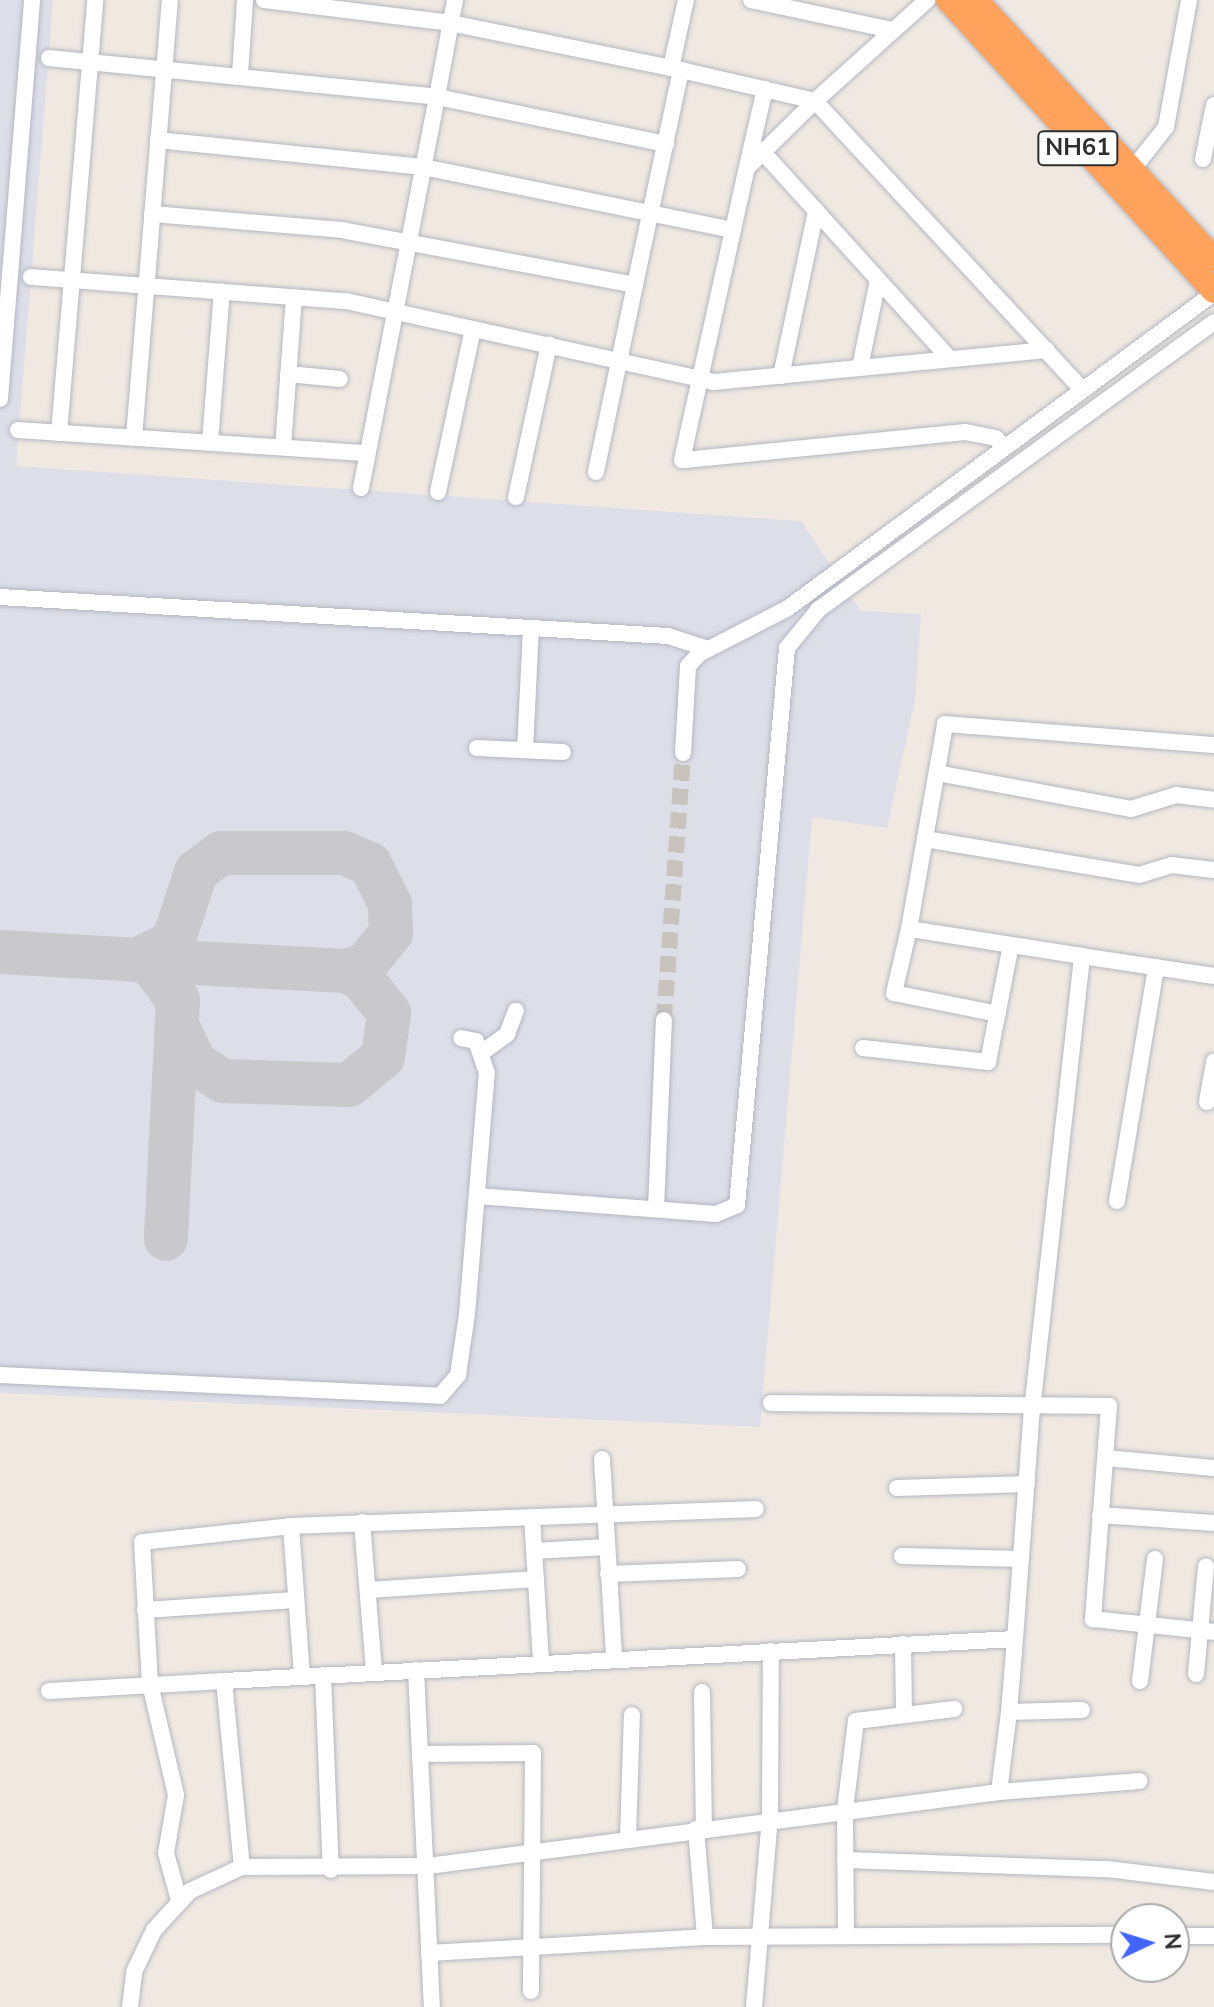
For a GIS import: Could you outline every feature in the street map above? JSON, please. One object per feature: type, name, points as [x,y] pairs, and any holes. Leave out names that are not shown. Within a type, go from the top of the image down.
[{"type":"highway","name":"NH61","points":[[948,0],[1214,259]]},
{"type":"highway","name":"NH61","points":[[976,0],[1197,243],[1214,292]]},
{"type":"street","points":[[0,399],[32,0]]},
{"type":"street","points":[[59,433],[95,0]]},
{"type":"street","points":[[134,437],[170,0]]},
{"type":"street","points":[[240,74],[245,0]]},
{"type":"street","points":[[264,0],[450,23],[815,101],[1082,389]]},
{"type":"street","points":[[361,488],[455,0]]},
{"type":"street","points":[[596,472],[666,144],[686,0]]},
{"type":"street","points":[[751,0],[892,30]]},
{"type":"street","points":[[747,168],[761,150],[927,0]]},
{"type":"street","points":[[1132,170],[1166,127],[1189,0]]},
{"type":"street","points":[[49,58],[240,74],[437,97],[666,144]]},
{"type":"street","points":[[765,89],[682,460],[965,432],[996,438],[1003,447]]},
{"type":"street","points":[[1203,159],[1214,105]]},
{"type":"street","points":[[158,140],[423,167],[732,230]]},
{"type":"street","points":[[761,150],[949,358]]},
{"type":"street","points":[[781,376],[816,211]]},
{"type":"street","points":[[152,214],[407,240],[635,285]]},
{"type":"street","points":[[31,277],[294,297],[395,312],[699,378],[781,376],[1046,350]]},
{"type":"street","points":[[860,367],[878,280]]},
{"type":"street","points":[[210,442],[222,291]]},
{"type":"street","points":[[683,753],[688,666],[708,649],[782,613],[1214,292]]},
{"type":"street","points":[[283,447],[294,297]]},
{"type":"street","points":[[477,1196],[728,1212],[742,1191],[784,668],[796,632],[872,570],[1214,322]]},
{"type":"street","points":[[438,492],[473,329]]},
{"type":"street","points":[[516,497],[549,345]]},
{"type":"street","points":[[288,374],[340,379]]},
{"type":"street","points":[[18,430],[367,453]]},
{"type":"street","points":[[859,553],[872,570]]},
{"type":"street","points":[[0,597],[684,638],[708,649]]},
{"type":"street","points":[[782,613],[796,632]]},
{"type":"street","points":[[525,750],[531,628]]},
{"type":"street","points":[[998,1014],[894,993],[909,929],[945,724],[1214,745]]},
{"type":"street","points":[[477,748],[563,752]]},
{"type":"street","points":[[937,773],[1131,809],[1176,795],[1214,800]]},
{"type":"street","points":[[925,839],[1139,875],[1171,865],[1214,870]]},
{"type":"street","points":[[909,929],[1214,976]]},
{"type":"street","points":[[863,1048],[985,1063],[1011,945]]},
{"type":"street","points":[[999,1792],[1009,1712],[1033,1402],[1082,956]]},
{"type":"street","points":[[1117,1201],[1156,967]]},
{"type":"street","points":[[484,1051],[507,1034],[516,1011]]},
{"type":"street","points":[[656,1209],[664,1020]]},
{"type":"street","points":[[461,1038],[484,1051]]},
{"type":"street","points":[[0,1375],[440,1396],[458,1375],[477,1196],[484,1051]]},
{"type":"street","points":[[1207,1102],[1214,1062]]},
{"type":"street","points":[[771,1403],[1033,1402],[1109,1406],[1093,1619],[1207,1632]]},
{"type":"street","points":[[1106,1458],[1214,1468]]},
{"type":"street","points":[[602,1459],[603,1516],[614,1658]]},
{"type":"street","points":[[897,1488],[1027,1484]]},
{"type":"street","points":[[179,1900],[166,1853],[176,1795],[150,1684],[145,1610],[146,1539],[362,1522],[756,1509]]},
{"type":"street","points":[[1100,1515],[1214,1523]]},
{"type":"street","points":[[532,1518],[541,1662]]},
{"type":"street","points":[[362,1522],[374,1672]]},
{"type":"street","points":[[291,1526],[302,1676]]},
{"type":"street","points":[[534,1551],[606,1547]]},
{"type":"street","points":[[902,1556],[1021,1559]]},
{"type":"street","points":[[1140,1681],[1155,1559]]},
{"type":"street","points":[[1196,1674],[1207,1632],[1206,1566]]},
{"type":"street","points":[[608,1574],[738,1569]]},
{"type":"street","points":[[369,1590],[536,1579]]},
{"type":"street","points":[[145,1610],[295,1600]]},
{"type":"street","points":[[49,1691],[614,1658],[1015,1639]]},
{"type":"street","points":[[903,1644],[904,1712]]},
{"type":"street","points":[[754,2007],[764,1937],[770,1818],[771,1651]]},
{"type":"street","points":[[416,1670],[428,1866],[432,2007]]},
{"type":"street","points":[[323,1675],[331,1870]]},
{"type":"street","points":[[224,1681],[242,1867]]},
{"type":"street","points":[[702,1692],[700,1828],[705,1937]]},
{"type":"street","points":[[846,1934],[845,1810],[856,1721],[904,1712],[954,1709]]},
{"type":"street","points":[[1009,1712],[1082,1710]]},
{"type":"street","points":[[628,1839],[632,1715]]},
{"type":"street","points":[[421,1754],[533,1753],[537,1851],[531,1991]]},
{"type":"street","points":[[130,2007],[141,1956],[179,1900],[242,1867],[331,1870],[428,1866],[770,1818],[999,1792],[1140,1781]]},
{"type":"street","points":[[845,1860],[1107,1869],[1214,1882]]},
{"type":"street","points":[[429,1953],[532,1950],[705,1937],[1110,1935]]},
{"type":"street","points":[[1190,1936],[1214,1936]]},
{"type":"shaded area","points":[[0,0],[53,0],[16,466],[801,521],[861,611],[921,614],[915,700],[887,828],[812,817],[760,1427],[0,1393]]},
{"type":"taxiway","points":[[0,952],[137,960],[346,971],[365,965],[391,933],[390,904],[370,864],[344,853],[221,853],[196,872],[173,942],[137,960]]},
{"type":"taxiway","points":[[137,960],[150,963],[178,1000],[166,1239]]},
{"type":"taxiway","points":[[179,1029],[195,1063],[223,1081],[349,1085],[383,1057],[389,1013],[362,979],[346,971]]},
{"type":"tunnel","points":[[664,1020],[683,753]]}]
